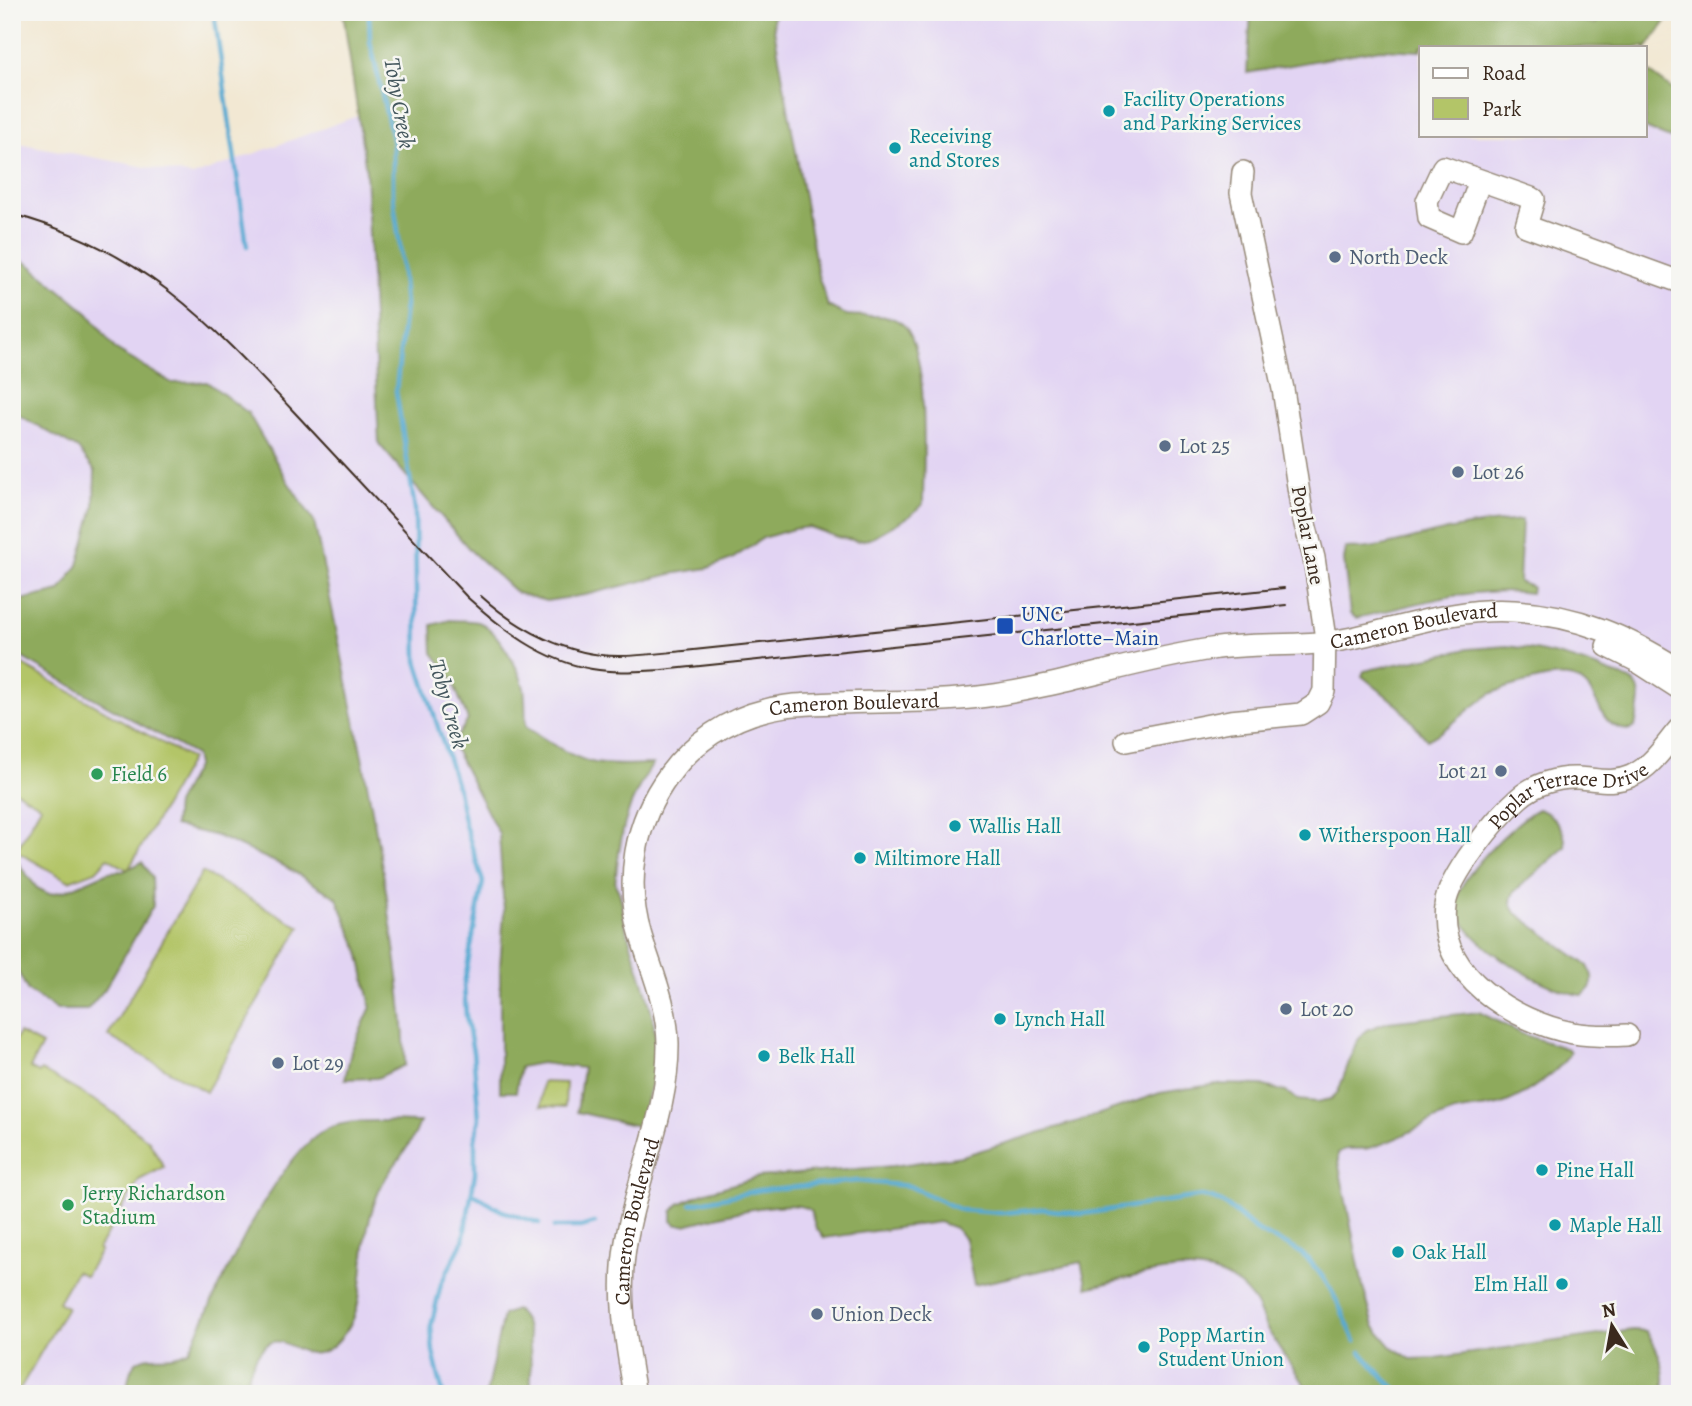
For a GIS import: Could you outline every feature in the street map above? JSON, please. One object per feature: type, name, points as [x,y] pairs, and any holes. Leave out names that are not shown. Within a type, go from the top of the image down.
[{"type":"street","name":"Poplar Lane","points":[[1126,741],[1216,723],[1294,716],[1307,712],[1322,698],[1324,650],[1314,558],[1303,513],[1288,417],[1241,193],[1243,172]]},
{"type":"street","points":[[1480,181],[1534,199],[1525,226],[1680,282]]},
{"type":"street","name":"Cameron Boulevard","points":[[1324,650],[1455,615],[1511,611],[1554,615],[1609,631],[1650,651],[1680,670]]},
{"type":"street","name":"Cameron Boulevard","points":[[635,1394],[624,1324],[623,1266],[627,1237],[663,1099],[668,1058],[667,1027],[661,993],[640,932],[633,892],[637,847],[648,811],[667,778],[695,748],[723,728],[754,713],[792,705],[1002,707],[1057,689],[1219,662],[1499,625],[1533,626],[1572,634],[1609,647],[1680,689]]},
{"type":"street","name":"Cameron Boulevard","points":[[649,1394],[639,1336],[637,1264],[649,1204],[677,1098],[682,1052],[675,991],[652,928],[647,899],[647,862],[660,816],[678,785],[702,760],[728,741],[765,725],[804,718],[964,705]]},
{"type":"street","name":"Poplar Terrace Drive","points":[[1627,1035],[1590,1035],[1564,1031],[1530,1020],[1494,999],[1470,977],[1453,954],[1446,930],[1446,901],[1449,888],[1460,867],[1521,796],[1557,779],[1608,781],[1629,777],[1653,760],[1680,728]]},
{"type":"shaded area","points":[[641,12],[1569,12],[1575,18],[1419,46],[1419,136],[1646,136],[1646,70],[1680,95],[1680,1394],[12,1394],[12,142],[193,176]]},
{"type":"green space","points":[[343,12],[777,12],[773,19],[774,29],[818,275],[828,306],[847,315],[881,316],[900,322],[910,334],[917,353],[923,407],[923,504],[910,516],[869,539],[858,541],[837,537],[809,527],[793,529],[763,538],[732,559],[708,568],[546,601],[517,593],[471,551],[379,444],[366,171]]},
{"type":"green space","points":[[1251,12],[1569,12],[1575,18],[1595,24],[1605,12],[1673,12],[1646,49],[1646,46],[1419,46],[1419,51],[1380,49],[1247,73]]},
{"type":"green space","points":[[1646,70],[1680,95],[1680,142],[1646,128]]},
{"type":"green space","points":[[12,256],[29,264],[89,314],[116,350],[172,383],[207,382],[248,413],[314,521],[386,891],[401,1000],[405,1065],[377,1078],[345,1079],[351,1051],[371,1007],[359,951],[337,898],[284,866],[217,836],[174,826],[176,804],[197,765],[195,755],[12,652],[12,602],[60,591],[78,565],[94,507],[95,471],[78,449],[12,411]]},
{"type":"green space","points":[[1522,520],[1519,582],[1532,587],[1531,593],[1509,591],[1465,594],[1356,618],[1350,614],[1344,560],[1346,548],[1369,548],[1461,527]]},
{"type":"green space","points":[[450,620],[478,622],[499,640],[522,680],[526,727],[566,752],[591,762],[614,765],[653,764],[636,793],[625,821],[615,884],[649,1001],[655,1037],[654,1074],[638,1126],[577,1112],[583,1068],[541,1063],[520,1067],[516,1092],[500,1092],[500,966],[504,911],[499,834],[452,744],[468,720],[450,675],[433,653],[432,625]]},
{"type":"green space","points":[[1507,646],[1586,663],[1631,681],[1640,694],[1635,727],[1630,730],[1610,723],[1583,683],[1573,678],[1554,677],[1494,692],[1427,740],[1400,707],[1362,676],[1364,671],[1468,649]]},
{"type":"green space","name":"Field 6","points":[[12,659],[191,759],[128,870],[108,858],[96,871],[69,881],[16,851],[41,806],[12,789]]},
{"type":"green space","points":[[1538,809],[1549,814],[1558,824],[1564,835],[1565,847],[1514,892],[1511,903],[1516,913],[1588,966],[1592,982],[1583,995],[1568,992],[1529,975],[1489,949],[1461,919],[1456,905],[1458,894],[1475,867],[1516,825]]},
{"type":"green space","points":[[12,855],[37,888],[49,894],[65,891],[108,872],[124,871],[142,862],[152,877],[153,906],[105,989],[87,1010],[57,1010],[28,991],[12,960],[12,897],[15,895],[12,886]]},
{"type":"green space","points":[[202,872],[300,927],[206,1092],[108,1036]]},
{"type":"green space","points":[[1479,1012],[1522,1034],[1568,1049],[1570,1052],[1560,1066],[1543,1081],[1507,1102],[1456,1112],[1380,1145],[1365,1149],[1346,1149],[1338,1153],[1363,1287],[1374,1326],[1391,1346],[1411,1359],[1436,1358],[1633,1330],[1646,1331],[1658,1353],[1663,1371],[1661,1394],[1312,1394],[1274,1340],[1252,1299],[1236,1283],[1217,1273],[1174,1269],[1087,1288],[1081,1262],[974,1285],[965,1239],[955,1228],[939,1222],[824,1238],[816,1228],[810,1210],[800,1206],[786,1205],[750,1210],[685,1225],[677,1225],[672,1221],[672,1212],[679,1204],[703,1193],[758,1177],[893,1166],[962,1156],[1079,1121],[1160,1093],[1217,1084],[1261,1085],[1286,1092],[1298,1100],[1317,1102],[1331,1099],[1338,1092],[1356,1043],[1366,1030],[1388,1022]]},
{"type":"green space","name":"Jerry Richardson Stadium","points":[[19,1033],[42,1045],[30,1068],[39,1073],[41,1070],[106,1107],[149,1141],[164,1167],[139,1180],[85,1276],[76,1271],[58,1302],[67,1307],[17,1394],[12,1394],[12,1045]]},
{"type":"green space","points":[[542,1082],[566,1083],[565,1107],[541,1106]]},
{"type":"green space","points":[[420,1122],[410,1144],[383,1182],[375,1200],[366,1237],[355,1315],[336,1343],[324,1351],[312,1353],[283,1343],[274,1342],[265,1346],[254,1362],[242,1394],[127,1394],[129,1377],[133,1366],[139,1360],[189,1351],[230,1264],[266,1198],[305,1146],[325,1130],[346,1123]]},
{"type":"green space","points":[[515,1310],[526,1325],[529,1336],[531,1394],[486,1394],[503,1315]]},
{"type":"waterway","points":[[214,12],[247,246]]},
{"type":"waterway","name":"Toby Creek","points":[[369,12],[370,41],[393,143],[393,196],[405,305],[396,391],[415,509],[417,661],[458,790],[465,825],[483,882],[464,984],[479,1118],[475,1139],[475,1174],[463,1241],[441,1284],[431,1326],[433,1352],[443,1394]]},
{"type":"waterway","points":[[691,1204],[760,1190],[857,1181],[909,1186],[961,1210],[1002,1213],[1043,1209],[1082,1214],[1209,1197],[1237,1213],[1255,1229],[1302,1254],[1320,1273],[1333,1294],[1355,1341]]},
{"type":"waterway","points":[[472,1193],[502,1211],[539,1223]]},
{"type":"waterway","points":[[554,1227],[581,1227],[595,1223]]},
{"type":"waterway","points":[[1361,1352],[1401,1394]]},
{"type":"tram line","points":[[12,214],[61,230],[104,249],[178,298],[244,359],[467,597],[494,621],[524,642],[574,665],[609,671],[662,670],[1286,605]]},
{"type":"tram line","points":[[481,596],[527,629],[562,646],[599,655],[618,656],[1284,588]]},
{"type":"place","name":"Facility Operations and Parking Services","points":[[1109,111]]},
{"type":"place","name":"Receiving and Stores","points":[[895,148]]},
{"type":"place","name":"North Deck","points":[[1335,257]]},
{"type":"place","name":"Lot 25","points":[[1165,446]]},
{"type":"place","name":"Lot 26","points":[[1458,472]]},
{"type":"place","name":"UNC Charlotte–Main","points":[[1005,626]]},
{"type":"place","name":"Lot 21","points":[[1501,771]]},
{"type":"place","name":"Field 6","points":[[97,774]]},
{"type":"place","name":"Wallis Hall","points":[[955,826]]},
{"type":"place","name":"Witherspoon Hall","points":[[1305,835]]},
{"type":"place","name":"Miltimore Hall","points":[[860,858]]},
{"type":"place","name":"Lot 20","points":[[1286,1009]]},
{"type":"place","name":"Lynch Hall","points":[[1000,1019]]},
{"type":"place","name":"Belk Hall","points":[[764,1056]]},
{"type":"place","name":"Lot 29","points":[[278,1063]]},
{"type":"place","name":"Pine Hall","points":[[1542,1170]]},
{"type":"place","name":"Jerry Richardson Stadium","points":[[68,1205]]},
{"type":"place","name":"Maple Hall","points":[[1555,1225]]},
{"type":"place","name":"Oak Hall","points":[[1398,1252]]},
{"type":"place","name":"Elm Hall","points":[[1562,1284]]},
{"type":"place","name":"Union Deck","points":[[817,1314]]},
{"type":"place","name":"Popp Martin Student Union","points":[[1144,1347]]}]
